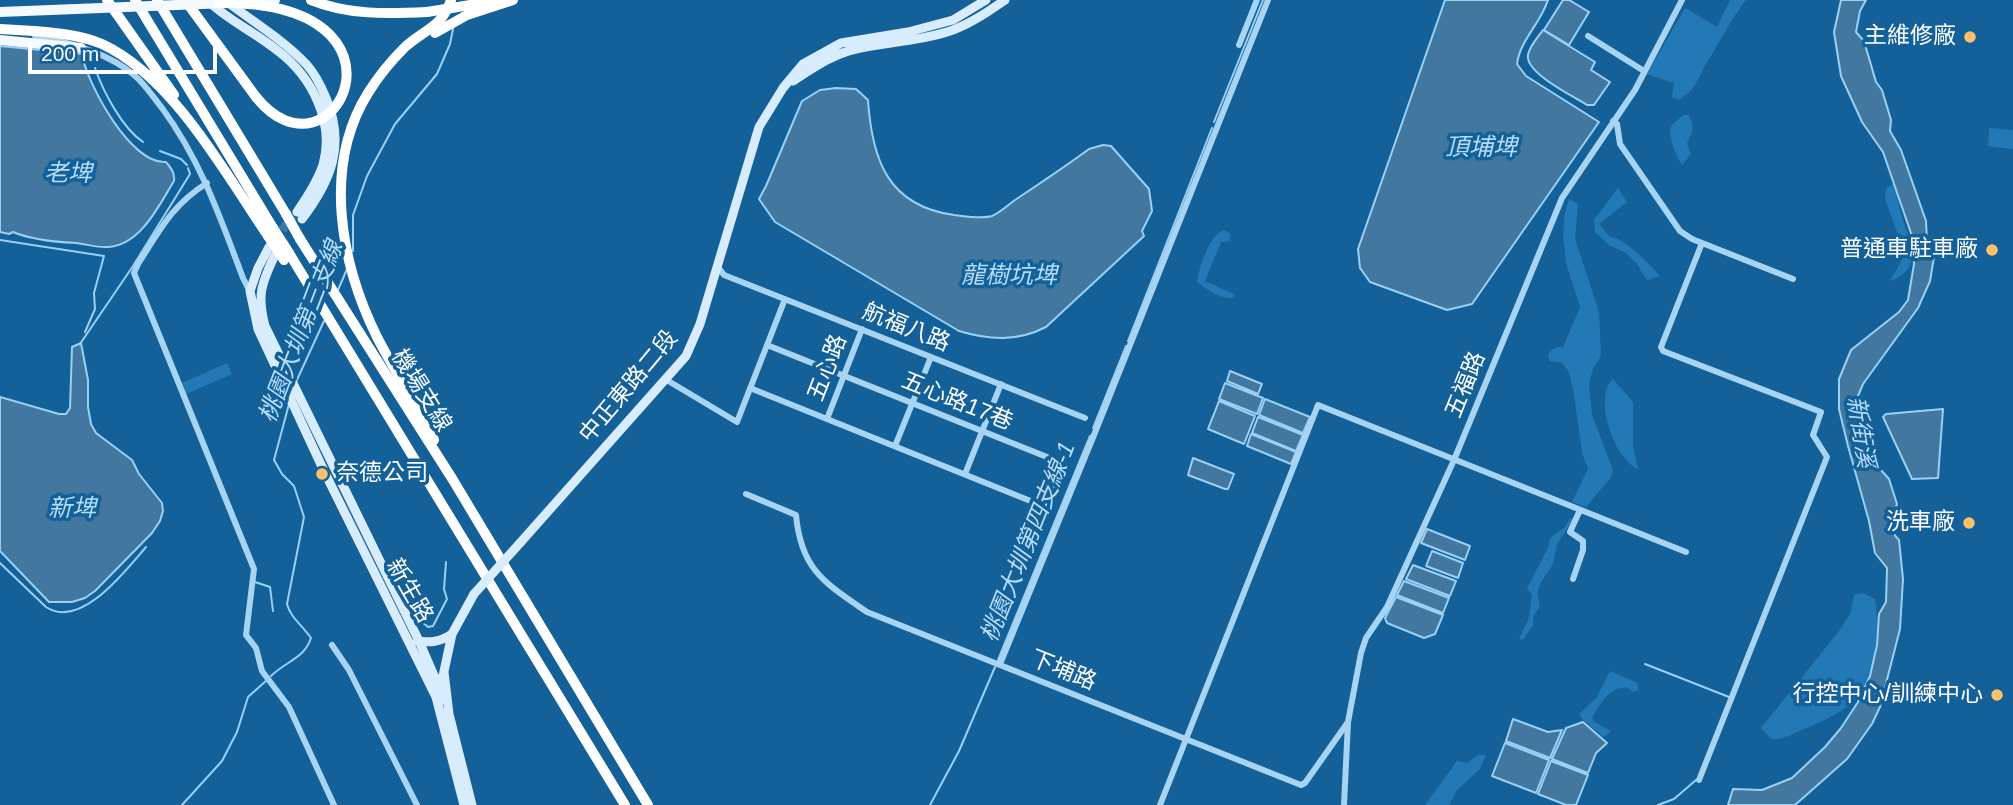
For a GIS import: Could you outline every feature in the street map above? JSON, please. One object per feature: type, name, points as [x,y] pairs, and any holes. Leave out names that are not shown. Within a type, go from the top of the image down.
[{"type":"highway","points":[[107,0],[174,94],[276,247]]},
{"type":"highway","points":[[135,0],[276,247]]},
{"type":"highway","name":"機場支線","points":[[157,0],[295,215],[300,239],[453,480],[648,805]]},
{"type":"highway","points":[[185,0],[256,97],[271,113],[281,120],[294,123],[329,113],[339,102],[347,85],[348,62],[334,37],[297,12],[273,6],[223,2]]},
{"type":"highway","points":[[311,0],[326,6],[378,14],[426,12],[501,0]]},
{"type":"highway","points":[[451,0],[443,18],[405,47],[376,81],[354,122],[345,153],[340,210],[358,289],[378,338],[421,413],[453,480]]},
{"type":"highway","points":[[345,153],[370,101],[404,58],[448,24],[513,0]]},
{"type":"highway","points":[[1,32],[67,34],[103,44],[148,76],[191,123]]},
{"type":"highway","name":"機場支線","points":[[276,247],[318,302],[369,383],[625,805]]},
{"type":"main road","points":[[207,0],[221,13],[279,52],[304,77],[316,96],[327,140],[323,164],[295,215]]},
{"type":"main road","points":[[0,12],[275,0]]},
{"type":"main road","name":"中正東路二段","points":[[444,672],[452,634],[474,594],[686,356],[693,343],[718,267],[760,127],[783,88],[803,64],[841,43],[908,32],[953,20],[986,0]]},
{"type":"main road","name":"中正東路二段","points":[[783,88],[830,58],[855,49],[893,44],[953,30],[984,15],[1005,0]]},
{"type":"main road","points":[[223,2],[306,64],[318,79],[334,120],[336,136],[331,170],[317,199],[295,215]]},
{"type":"main road","points":[[1,32],[81,48]]},
{"type":"main road","points":[[250,291],[258,268],[276,247]]},
{"type":"main road","points":[[260,305],[263,284],[276,247]]},
{"type":"main road","name":"新生路","points":[[250,291],[258,329],[283,374],[409,638],[419,641]]},
{"type":"main road","name":"新生路","points":[[260,305],[283,374]]},
{"type":"main road","name":"新生路","points":[[299,407],[419,641]]},
{"type":"main road","points":[[452,634],[442,640],[419,641],[456,742]]},
{"type":"main road","points":[[409,638],[438,692],[464,805]]},
{"type":"main road","points":[[438,692],[444,672]]},
{"type":"main road","points":[[444,672],[449,714],[472,805]]},
{"type":"street","points":[[1239,46],[1258,0]]},
{"type":"street","points":[[1000,664],[1268,0]]},
{"type":"street","name":"五福路","points":[[1344,805],[1348,722],[1366,638],[1387,607],[1454,460],[1562,198],[1644,71],[1682,0]]},
{"type":"street","points":[[1588,36],[1644,71]]},
{"type":"street","points":[[81,48],[110,58],[141,81],[177,128],[207,183],[243,278],[260,305]]},
{"type":"street","points":[[1613,121],[1617,124],[1620,144],[1680,231],[1702,243],[1793,279]]},
{"type":"street","points":[[207,183],[186,196],[176,207],[138,264],[134,273],[136,284],[254,569],[246,635],[256,648],[262,671],[289,707],[334,805]]},
{"type":"street","points":[[1699,780],[1826,457],[1813,435],[1821,412],[1663,351],[1661,346],[1702,243]]},
{"type":"street","name":"航福八路","points":[[718,267],[724,275],[1085,418]]},
{"type":"street","points":[[665,379],[737,422],[785,299]]},
{"type":"street","name":"五心路","points":[[827,419],[862,329]]},
{"type":"street","name":"五心路17巷","points":[[767,345],[1057,461],[1060,469],[1048,501],[1042,504],[965,474]]},
{"type":"street","points":[[895,446],[931,357]]},
{"type":"street","points":[[750,388],[965,474],[1001,384]]},
{"type":"street","points":[[1160,805],[1318,405],[1686,552]]},
{"type":"street","name":"下埔路","points":[[746,494],[796,515],[802,550],[814,571],[832,588],[867,612],[1301,785],[1348,722]]},
{"type":"street","points":[[1573,579],[1583,550],[1583,541],[1570,532],[1580,510]]},
{"type":"street","points":[[332,645],[349,670],[417,805]]},
{"type":"shaded area","points":[[1730,0],[1746,0],[1694,87],[1679,100],[1672,97],[1674,83],[1647,74],[1685,8],[1717,27]]},
{"type":"shaded area","points":[[1688,115],[1693,125],[1687,144],[1691,154],[1682,165],[1673,146],[1670,131],[1673,124]]},
{"type":"shaded area","points":[[1989,128],[2013,130],[2013,149],[1988,146]]},
{"type":"shaded area","points":[[1893,184],[1910,241],[1912,260],[1902,275],[1890,281],[1905,254],[1885,199],[1886,189]]},
{"type":"shaded area","points":[[1618,188],[1627,202],[1599,224],[1610,237],[1629,246],[1660,276],[1647,280],[1626,253],[1609,245],[1595,232],[1594,220]]},
{"type":"shaded area","points":[[1569,199],[1578,204],[1575,239],[1599,312],[1601,355],[1589,383],[1592,415],[1613,470],[1611,477],[1586,507],[1572,502],[1588,469],[1582,453],[1569,372],[1562,363],[1550,361],[1548,356],[1554,348],[1563,347],[1580,307],[1566,263],[1563,234]]},
{"type":"shaded area","points":[[1224,230],[1231,234],[1230,241],[1221,242],[1205,281],[1234,294],[1233,298],[1210,291],[1197,282],[1210,244],[1214,237]]},
{"type":"shaded area","points":[[227,363],[232,374],[186,394],[182,383]]},
{"type":"shaded area","points":[[1613,379],[1633,402],[1633,447],[1638,469],[1621,453],[1609,427],[1605,400],[1607,388]]},
{"type":"shaded area","points":[[1570,518],[1573,520],[1557,544],[1553,564],[1541,582],[1537,594],[1540,606],[1533,617],[1533,625],[1523,640],[1519,639],[1529,618],[1532,595],[1527,588],[1548,548],[1550,538],[1565,527]]},
{"type":"shaded area","points":[[1863,593],[1875,599],[1877,637],[1869,676],[1857,698],[1819,723],[1784,737],[1771,739],[1761,728],[1839,631],[1851,612],[1854,595]]},
{"type":"shaded area","points":[[1610,671],[1637,683],[1639,690],[1633,692],[1626,687],[1619,689],[1609,694],[1602,702],[1592,718],[1594,722],[1611,731],[1604,737],[1579,714],[1597,697]]},
{"type":"shaded area","points":[[1478,755],[1486,755],[1480,769],[1457,790],[1449,805],[1425,805],[1457,761],[1467,763]]},
{"type":"water","name":"頂埔埤","points":[[1445,0],[1548,0],[1522,47],[1517,64],[1526,76],[1599,122],[1472,304],[1447,310],[1370,282],[1360,268],[1358,249]]},
{"type":"water","points":[[1563,0],[1569,0],[1589,12],[1569,45],[1544,30]]},
{"type":"water","name":"新街溪","points":[[1841,0],[1866,0],[1860,11],[1856,32],[1864,41],[1876,82],[1882,90],[1891,120],[1890,131],[1901,150],[1926,221],[1927,241],[1934,257],[1930,281],[1918,308],[1863,384],[1856,401],[1864,440],[1874,462],[1889,479],[1897,504],[1892,523],[1893,532],[1899,540],[1903,579],[1900,629],[1880,707],[1872,724],[1847,759],[1795,805],[1728,805],[1733,789],[1762,790],[1792,778],[1841,728],[1858,702],[1870,676],[1877,645],[1879,614],[1886,602],[1887,568],[1875,553],[1839,409],[1839,379],[1851,350],[1899,312],[1908,300],[1914,264],[1913,239],[1883,152],[1862,122],[1841,76],[1834,32]]},
{"type":"water","points":[[1543,30],[1595,62],[1591,70],[1610,82],[1594,105],[1587,105],[1561,90],[1529,62],[1528,55],[1532,45]]},
{"type":"water","name":"老埤","points":[[0,46],[82,54],[92,84],[125,137],[139,151],[153,159],[166,162],[171,169],[174,181],[148,222],[130,239],[120,245],[100,247],[0,232]]},
{"type":"water","name":"龍樹坑埤","points":[[856,89],[868,100],[874,142],[880,160],[888,177],[913,202],[954,215],[992,216],[1089,149],[1111,146],[1149,189],[1152,211],[1142,231],[1144,236],[1046,327],[1024,335],[1003,338],[959,331],[775,222],[759,199],[802,101],[820,90]]},
{"type":"water","name":"新埤","points":[[81,343],[88,380],[91,424],[96,433],[132,460],[139,474],[162,503],[163,511],[152,533],[95,591],[72,602],[49,602],[0,551],[0,397],[66,414],[70,408],[72,347]]},
{"type":"water","points":[[1230,371],[1262,384],[1258,394],[1227,381]]},
{"type":"water","points":[[1225,383],[1263,398],[1257,414],[1219,399]]},
{"type":"water","points":[[1265,399],[1310,417],[1303,433],[1259,415]]},
{"type":"water","points":[[1219,401],[1255,416],[1244,444],[1208,429]]},
{"type":"water","points":[[1943,409],[1938,478],[1912,479],[1883,417],[1886,414]]},
{"type":"water","points":[[1258,417],[1303,435],[1296,451],[1252,433]]},
{"type":"water","points":[[1251,434],[1296,452],[1291,464],[1247,446]]},
{"type":"water","points":[[1193,458],[1234,474],[1228,489],[1188,475]]},
{"type":"water","points":[[1427,529],[1470,546],[1465,560],[1421,543]]},
{"type":"water","points":[[1432,551],[1463,563],[1458,578],[1426,566]]},
{"type":"water","points":[[1413,565],[1456,581],[1450,596],[1406,579]]},
{"type":"water","points":[[1404,581],[1449,598],[1443,613],[1397,595]]},
{"type":"water","points":[[1396,597],[1443,615],[1435,634],[1424,638],[1387,623],[1385,618]]},
{"type":"water","points":[[1513,719],[1548,732],[1562,730],[1550,758],[1506,741]]},
{"type":"water","points":[[1583,722],[1607,743],[1596,753],[1588,773],[1552,759],[1566,728]]},
{"type":"water","points":[[1505,743],[1549,760],[1536,793],[1492,776]]},
{"type":"water","points":[[1551,761],[1588,775],[1576,805],[1566,805],[1538,794]]},
{"type":"waterway","name":"桃園大圳第四支線-1","points":[[1214,122],[1263,0]]},
{"type":"waterway","name":"桃園大圳第三支線","points":[[353,251],[353,215],[367,176],[395,124],[437,74],[450,44],[453,29]]},
{"type":"waterway","points":[[95,68],[114,108],[128,128],[143,142]]},
{"type":"waterway","name":"桃園大圳第四支線-1","points":[[1128,341],[1212,128]]},
{"type":"waterway","points":[[160,151],[181,159],[187,165]]},
{"type":"waterway","points":[[80,344],[133,266],[190,174],[188,168]]},
{"type":"waterway","points":[[0,240],[104,256],[94,293],[95,309],[85,332]]},
{"type":"waterway","name":"桃園大圳第三支線","points":[[338,290],[347,269]]},
{"type":"waterway","name":"桃園大圳第三支線","points":[[296,382],[324,321]]},
{"type":"waterway","name":"桃園大圳第四支線-1","points":[[1093,428],[1126,346]]},
{"type":"waterway","name":"桃園大圳第三支線","points":[[271,676],[304,651],[311,638],[287,604],[304,517],[294,486],[282,474],[274,460],[289,404]]},
{"type":"waterway","name":"桃園大圳第四支線-1","points":[[998,660],[1090,436]]},
{"type":"waterway","points":[[0,563],[46,607],[60,612],[74,611],[102,594],[146,547]]},
{"type":"waterway","points":[[420,620],[428,627],[433,626],[447,599],[444,589],[446,562]]},
{"type":"waterway","points":[[255,582],[270,587],[273,611]]},
{"type":"waterway","points":[[1645,664],[1729,697]]},
{"type":"waterway","name":"桃園大圳第四支線-1","points":[[930,805],[959,751],[995,667]]},
{"type":"waterway","name":"桃園大圳第三支線","points":[[182,805],[222,761],[237,732],[248,697],[267,680]]},
{"type":"waterway","points":[[1658,805],[1674,799],[1696,780]]},
{"type":"tunnel","points":[[274,241],[293,216]]},
{"type":"place","name":"主維修廠","points":[[1970,37]]},
{"type":"place","name":"普通車駐車廠","points":[[1992,250]]},
{"type":"place","name":"奈德公司","points":[[322,474]]},
{"type":"place","name":"洗車廠","points":[[1969,523]]},
{"type":"place","name":"行控中心/訓練中心","points":[[1997,695]]}]
